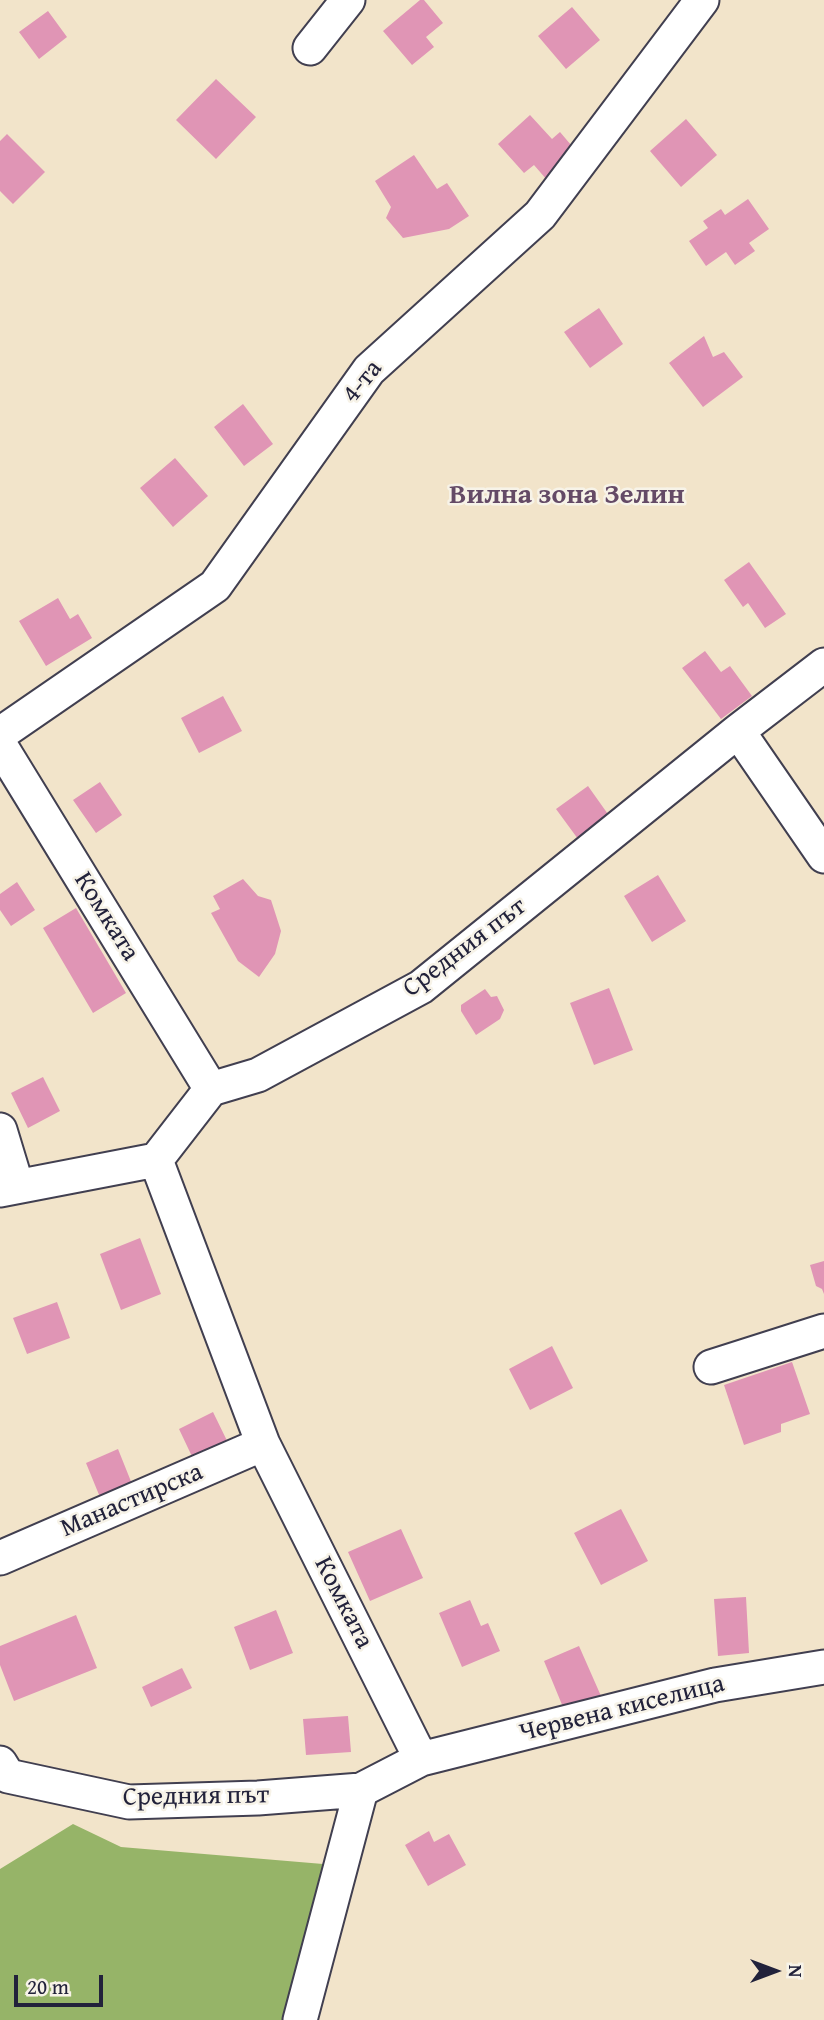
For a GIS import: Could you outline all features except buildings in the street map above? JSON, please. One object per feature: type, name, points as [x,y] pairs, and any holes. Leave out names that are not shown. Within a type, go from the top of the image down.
[{"type":"street","points":[[310,48],[348,0]]},
{"type":"street","name":"4-та","points":[[0,734],[215,586],[369,370],[540,215],[702,0]]},
{"type":"street","name":"Средния път","points":[[211,1089],[258,1075],[421,987],[824,664]]},
{"type":"street","points":[[738,731],[824,856]]},
{"type":"street","name":"Комката","points":[[0,745],[211,1089]]},
{"type":"street","points":[[0,1130],[9,1188],[156,1160],[211,1089]]},
{"type":"street","name":"Комката","points":[[156,1160],[263,1444],[421,1759]]},
{"type":"street","points":[[711,1367],[824,1331]]},
{"type":"street","name":"Манастирска","points":[[0,1558],[263,1444]]},
{"type":"street","name":"Червена киселица","points":[[421,1759],[715,1685],[824,1667]]},
{"type":"street","points":[[300,2020],[361,1790],[421,1759]]},
{"type":"street","name":"Средния път","points":[[0,1763],[8,1776],[129,1802],[361,1790]]},
{"type":"green space","points":[[73,1824],[121,1847],[323,1864],[285,2020],[0,2020],[0,1869]]},
{"type":"district","name":"Вилна зона Зелин","points":[[567,496]]}]
